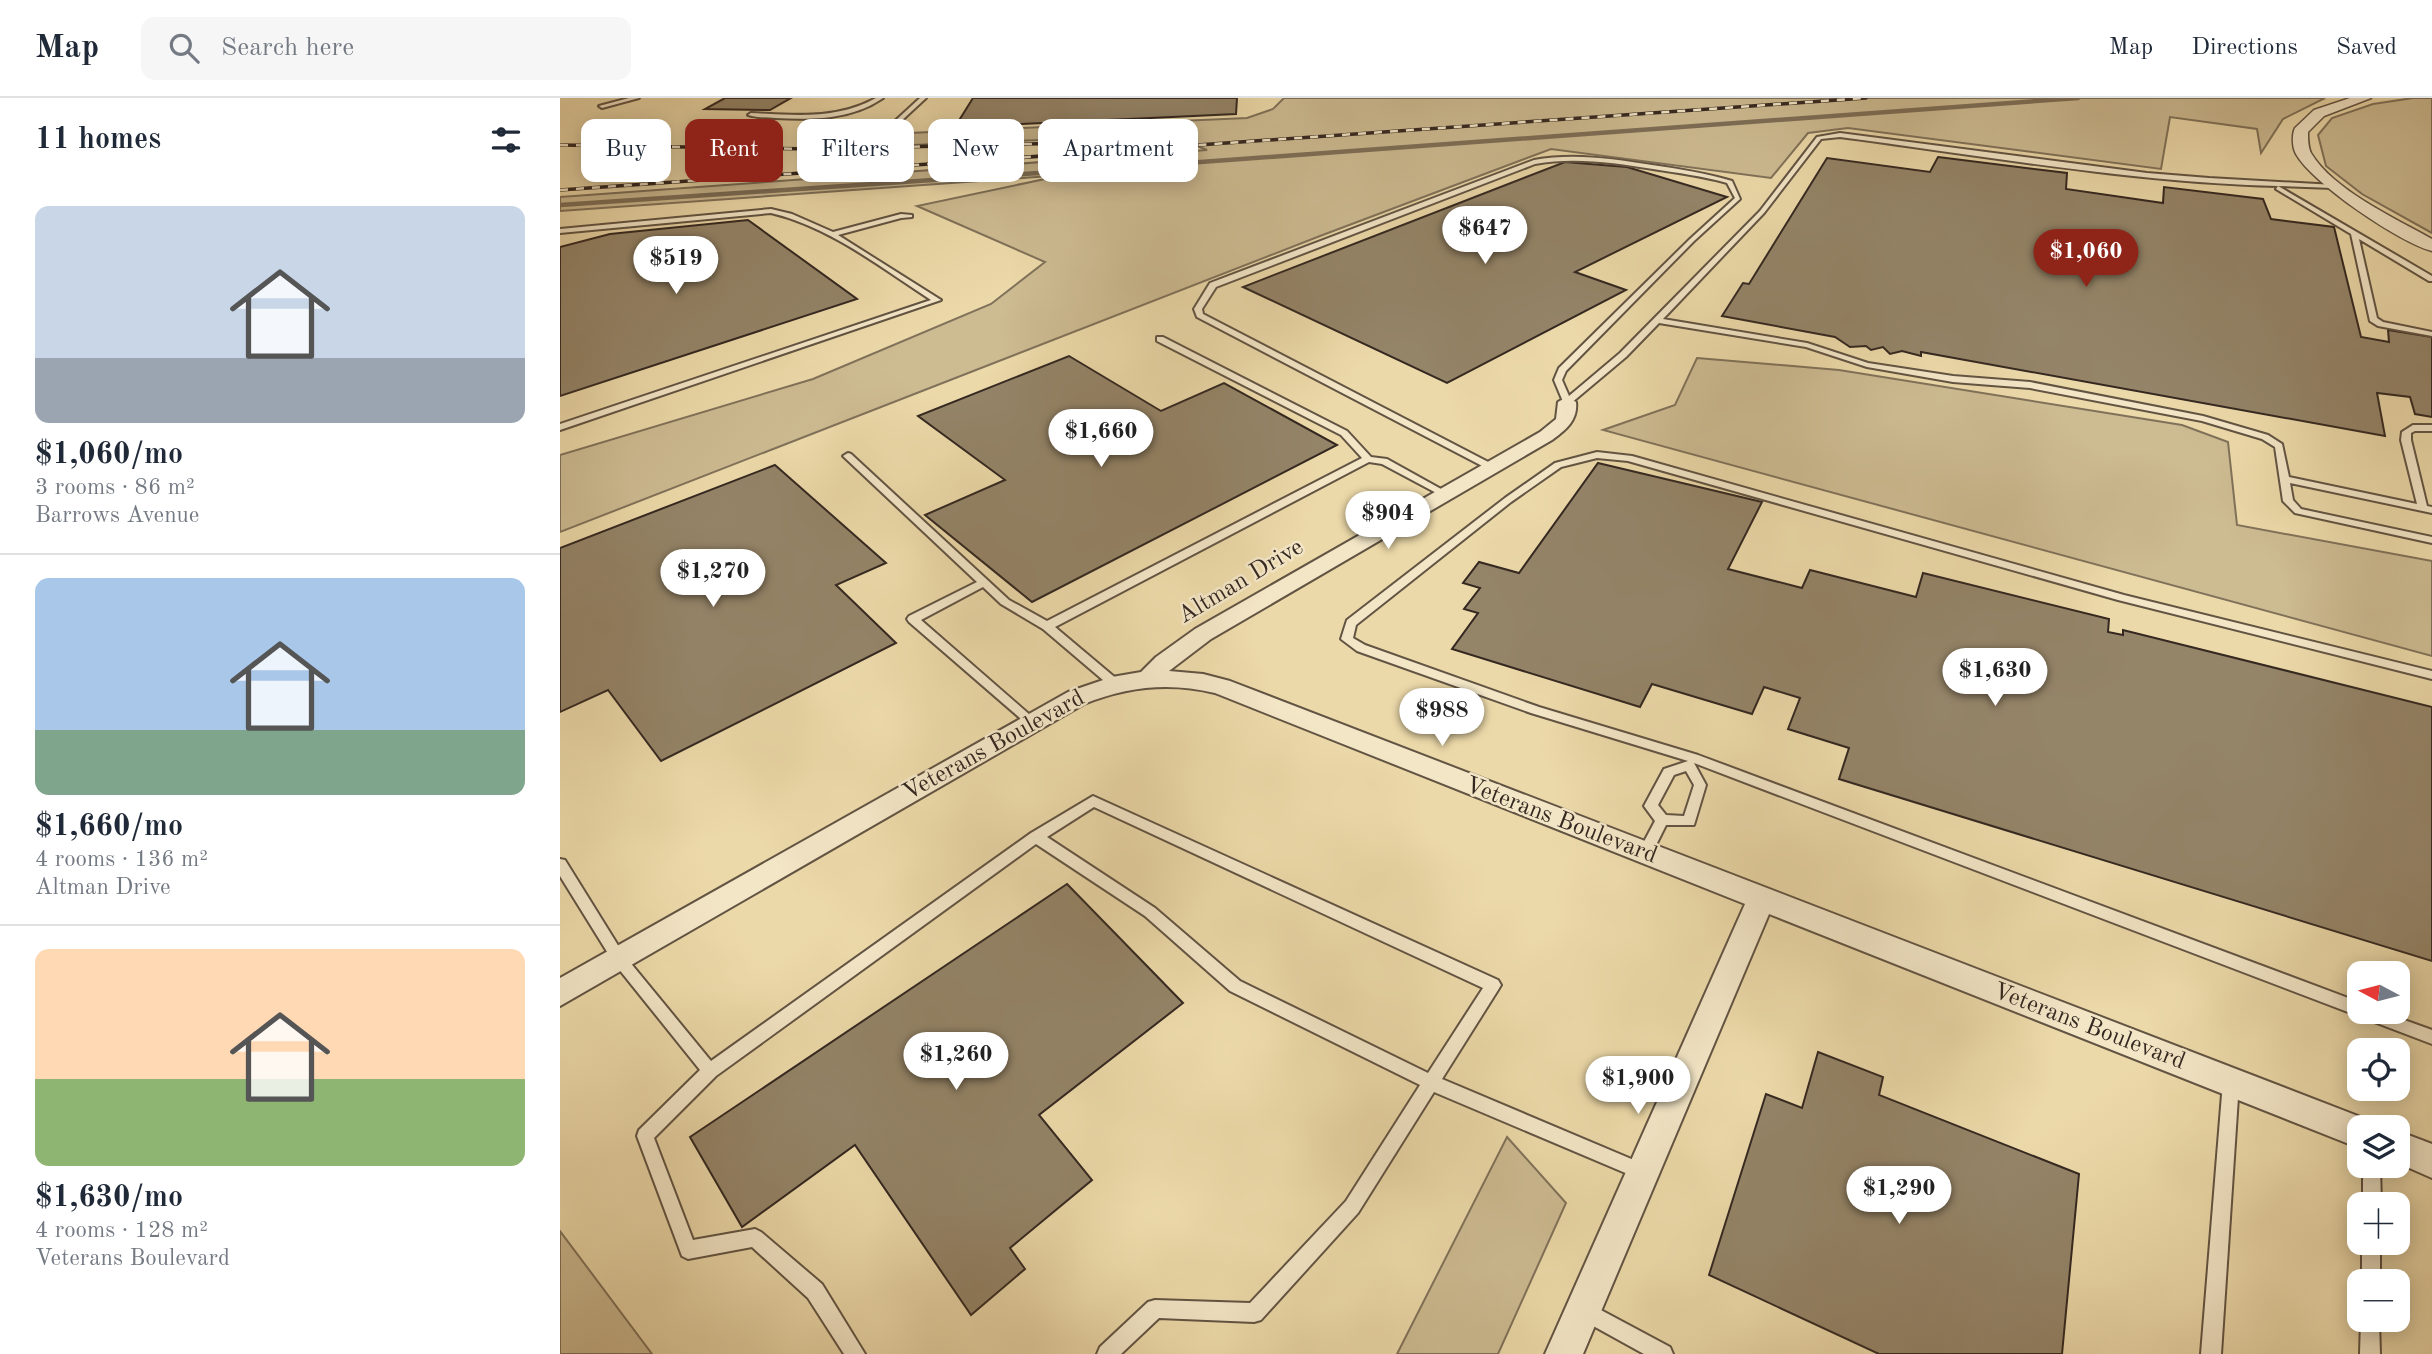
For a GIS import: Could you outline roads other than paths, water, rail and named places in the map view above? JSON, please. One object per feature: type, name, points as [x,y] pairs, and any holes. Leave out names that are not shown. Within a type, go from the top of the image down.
[{"type":"street","points":[[2364,98],[2322,112],[2307,122],[2300,134],[2300,149],[2307,162],[2333,187],[2432,246]]},
{"type":"street","name":"Altman Drive","points":[[1149,678],[1164,662],[1203,634],[1558,427],[1569,410],[1567,402]]},
{"type":"street","name":"Veterans Boulevard","points":[[560,993],[1076,698],[1114,683],[1149,678],[1188,679],[1222,687],[2347,1127]]},
{"type":"street","points":[[1564,1354],[1760,899]]},
{"type":"street","points":[[2410,1152],[2432,1161]]},
{"type":"lane","points":[[602,106],[636,98]]},
{"type":"lane","points":[[751,115],[836,117],[861,110],[880,98]]},
{"type":"lane","points":[[900,119],[923,98]]},
{"type":"lane","points":[[1491,467],[1200,315],[1198,309],[1213,285],[1534,162],[1557,158],[1596,159],[1705,174],[1730,182],[1738,198],[1562,369],[1558,380],[1567,402],[1623,355],[1762,212],[1819,138],[1840,135],[2150,174],[2274,186],[2333,187]]},
{"type":"lane","points":[[2274,186],[2432,279]]},
{"type":"lane","points":[[560,231],[771,211],[796,215],[937,300],[560,427]]},
{"type":"lane","points":[[831,235],[901,215],[909,216]]},
{"type":"lane","points":[[2354,232],[2373,319],[2381,324],[2432,334]]},
{"type":"lane","points":[[1657,320],[1807,345],[1867,365],[1953,379],[2030,385],[2203,419],[2265,437],[2279,446],[2288,501],[2298,511],[2432,540]]},
{"type":"lane","points":[[1160,339],[1344,433],[1368,459]]},
{"type":"lane","points":[[2285,480],[2428,509],[2406,440],[2407,432],[2413,428],[2432,428]]},
{"type":"lane","points":[[2347,1005],[1692,761],[1535,710],[1361,648],[1347,639],[1352,622],[1508,500],[1558,465],[1597,455],[1629,458],[2122,598],[2432,675]]},
{"type":"lane","points":[[848,456],[1004,602],[1047,626],[1114,683]]},
{"type":"lane","points":[[1047,626],[1368,459],[1384,460],[1445,494]]},
{"type":"lane","points":[[983,583],[913,619],[1032,722]]},
{"type":"lane","points":[[1692,761],[1700,785],[1689,821],[1662,820],[1651,806],[1658,791],[1669,772],[1692,761]]},
{"type":"lane","points":[[855,1354],[815,1291],[755,1238],[688,1250],[645,1136],[710,1070],[1036,837],[1093,801],[1493,985],[1352,1208],[1254,1313],[1155,1309],[1107,1354]]},
{"type":"lane","points":[[1644,853],[1662,820]]},
{"type":"lane","points":[[1036,837],[1150,912],[1235,986],[1430,1082],[1643,1172]]},
{"type":"lane","points":[[560,864],[619,959],[710,1070]]},
{"type":"lane","points":[[2397,1024],[2432,1037]]},
{"type":"lane","points":[[2211,1354],[2231,1083]]},
{"type":"lane","points":[[1583,1310],[1663,1354]]},
{"type":"lane","points":[[2370,1354],[2371,1332]]},
{"type":"waterway","points":[[560,205],[1187,163],[2078,98]]},
{"type":"railway","points":[[560,190],[1866,98]]},
{"type":"railway","points":[[560,145],[815,149],[1038,144]]}]
